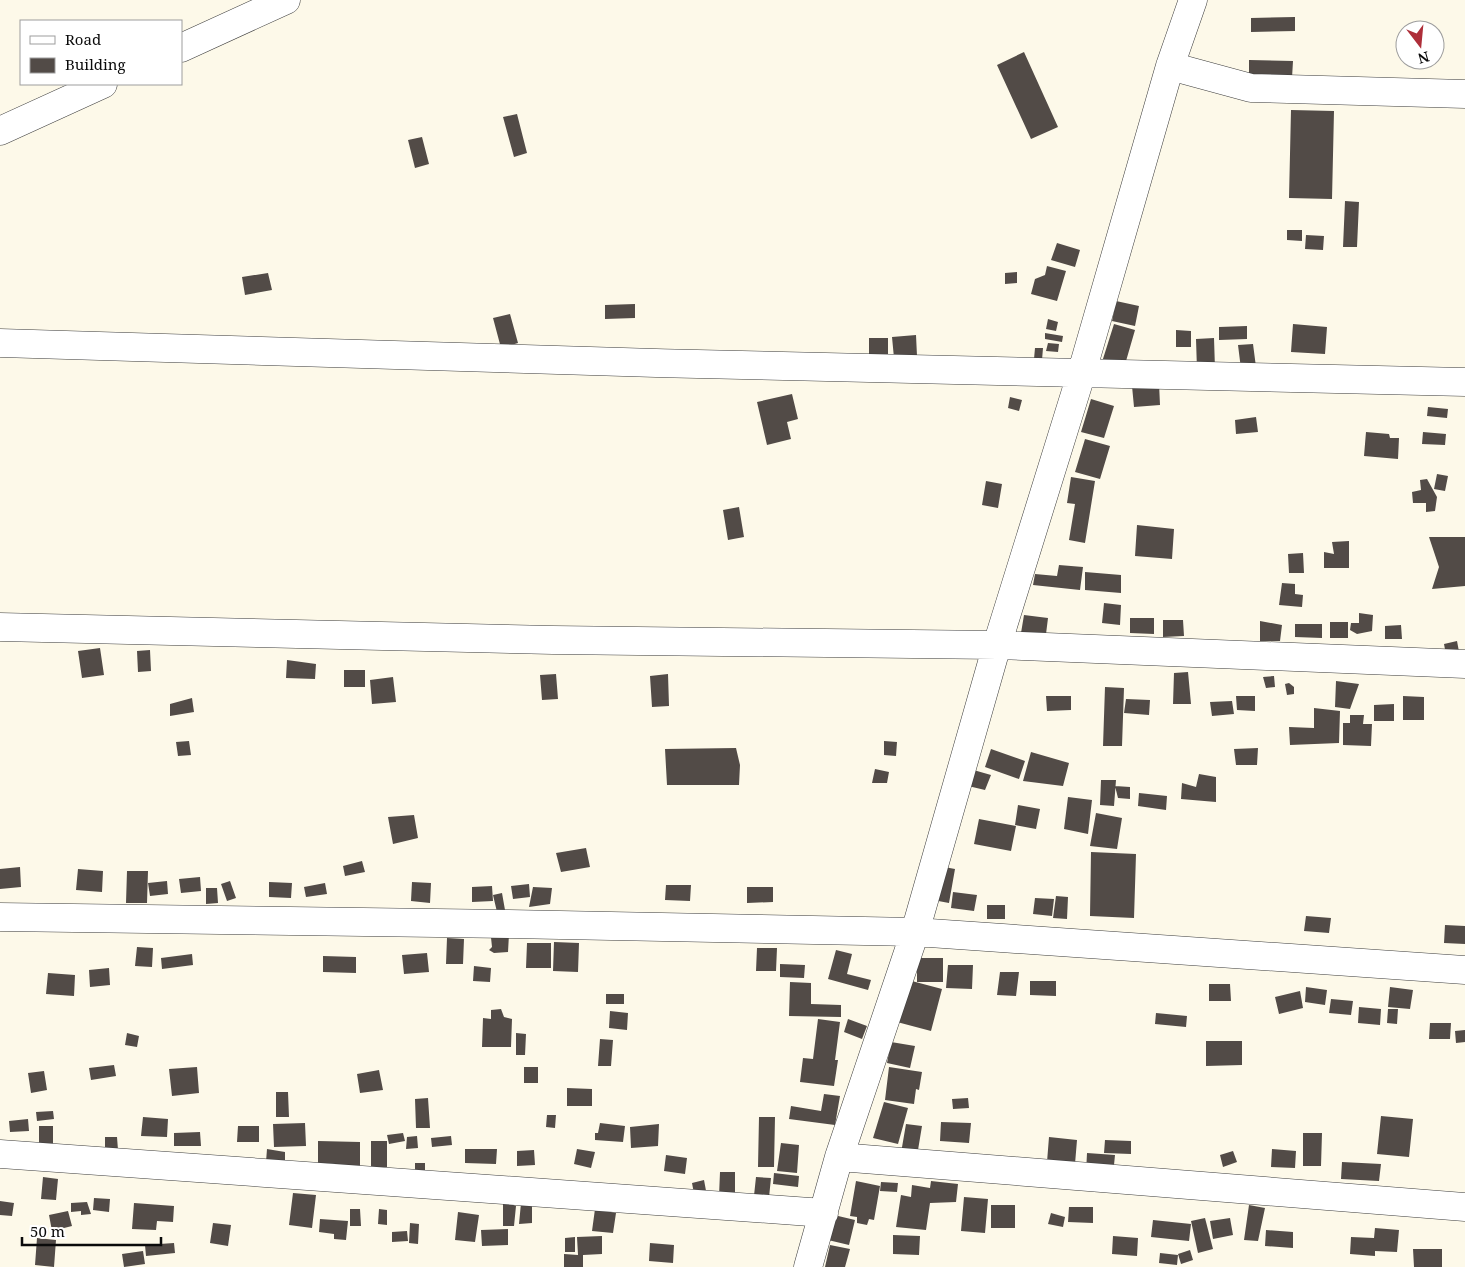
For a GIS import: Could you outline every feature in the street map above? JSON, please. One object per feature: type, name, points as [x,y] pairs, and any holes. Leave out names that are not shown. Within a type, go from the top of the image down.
[{"type":"street","points":[[182,48],[286,0]]},
{"type":"street","points":[[808,1267],[839,1157],[915,932],[997,645],[1081,375],[1170,66],[1193,0]]},
{"type":"street","points":[[1170,66],[1252,88],[1465,94]]},
{"type":"street","points":[[0,131],[100,85]]},
{"type":"street","points":[[0,343],[416,357],[1081,375],[1465,382]]},
{"type":"street","points":[[0,627],[544,640],[997,645],[1465,664]]},
{"type":"street","points":[[0,917],[915,932],[1465,970]]},
{"type":"street","points":[[0,1154],[824,1213]]},
{"type":"street","points":[[839,1157],[1465,1207]]},
{"type":"building","points":[[1295,17],[1295,31],[1251,32],[1251,18]]},
{"type":"building","points":[[1024,52],[1058,127],[1031,139],[997,65]]},
{"type":"building","points":[[1249,60],[1293,61],[1292,78],[1249,76]]},
{"type":"building","points":[[1291,110],[1334,111],[1332,199],[1289,198]]},
{"type":"building","points":[[517,114],[527,153],[514,157],[503,117]]},
{"type":"building","points":[[422,137],[429,164],[415,168],[408,140]]},
{"type":"building","points":[[1345,201],[1359,202],[1357,247],[1343,247]]},
{"type":"building","points":[[1287,230],[1302,230],[1302,241],[1287,240]]},
{"type":"building","points":[[1306,235],[1324,236],[1323,250],[1305,249]]},
{"type":"building","points":[[1057,243],[1080,250],[1075,267],[1051,260]]},
{"type":"building","points":[[1047,266],[1066,271],[1057,301],[1031,294],[1035,279],[1045,275]]},
{"type":"building","points":[[1017,272],[1017,283],[1005,284],[1005,273]]},
{"type":"building","points":[[268,273],[272,290],[245,295],[242,277]]},
{"type":"building","points":[[1116,301],[1139,306],[1135,326],[1112,321]]},
{"type":"building","points":[[635,304],[635,318],[605,319],[605,305]]},
{"type":"building","points":[[510,314],[518,343],[501,348],[493,318]]},
{"type":"building","points":[[1048,319],[1058,322],[1056,331],[1046,329]]},
{"type":"building","points":[[1114,324],[1135,330],[1124,368],[1102,362]]},
{"type":"building","points":[[1293,324],[1327,327],[1325,354],[1291,352]]},
{"type":"building","points":[[1247,326],[1247,339],[1219,340],[1219,327]]},
{"type":"building","points":[[1176,330],[1191,331],[1191,347],[1176,347]]},
{"type":"building","points":[[1045,333],[1063,336],[1062,342],[1045,339]]},
{"type":"building","points":[[916,335],[917,356],[894,358],[892,337]]},
{"type":"building","points":[[869,338],[888,338],[888,354],[869,354]]},
{"type":"building","points":[[1214,338],[1215,369],[1197,370],[1196,339]]},
{"type":"building","points":[[1048,343],[1059,344],[1058,352],[1046,351]]},
{"type":"building","points":[[1253,344],[1256,367],[1241,369],[1238,345]]},
{"type":"building","points":[[1035,348],[1043,348],[1042,360],[1034,359]]},
{"type":"building","points":[[1159,383],[1160,405],[1134,407],[1132,386]]},
{"type":"building","points":[[792,394],[798,419],[787,422],[791,439],[767,445],[757,402]]},
{"type":"building","points":[[1010,397],[1022,400],[1019,411],[1008,408]]},
{"type":"building","points":[[1091,399],[1114,406],[1104,438],[1081,432]]},
{"type":"building","points":[[1428,407],[1448,409],[1447,418],[1427,416]]},
{"type":"building","points":[[1256,417],[1258,432],[1236,434],[1235,420]]},
{"type":"building","points":[[1366,432],[1389,434],[1390,438],[1399,438],[1398,459],[1364,456]]},
{"type":"building","points":[[1423,432],[1446,434],[1445,445],[1422,444]]},
{"type":"building","points":[[1085,439],[1110,446],[1100,479],[1075,472]]},
{"type":"building","points":[[1437,474],[1448,476],[1445,491],[1434,489]]},
{"type":"building","points":[[1071,477],[1095,481],[1085,543],[1069,540],[1075,504],[1067,503]]},
{"type":"building","points":[[1427,479],[1437,497],[1435,511],[1426,512],[1426,503],[1413,503],[1412,492],[1421,490],[1420,480]]},
{"type":"building","points":[[986,481],[1002,484],[998,508],[982,505]]},
{"type":"building","points":[[739,507],[744,537],[728,540],[723,510]]},
{"type":"building","points":[[1137,525],[1174,529],[1172,559],[1135,556]]},
{"type":"building","points":[[1429,537],[1465,537],[1465,586],[1432,589],[1439,567]]},
{"type":"building","points":[[1349,541],[1349,568],[1324,568],[1324,552],[1334,554],[1332,542]]},
{"type":"building","points":[[1303,553],[1304,573],[1289,573],[1288,554]]},
{"type":"building","points":[[1059,565],[1083,567],[1080,590],[1033,585],[1035,574],[1057,576]]},
{"type":"building","points":[[1085,572],[1121,575],[1121,593],[1085,590]]},
{"type":"building","points":[[1282,583],[1295,584],[1295,594],[1303,595],[1302,607],[1279,605]]},
{"type":"building","points":[[1104,603],[1121,605],[1120,625],[1102,623]]},
{"type":"building","points":[[1359,613],[1373,615],[1372,631],[1357,634],[1350,630],[1351,623],[1359,623]]},
{"type":"building","points":[[1024,615],[1048,618],[1045,642],[1020,639]]},
{"type":"building","points":[[1130,618],[1154,618],[1154,634],[1130,633]]},
{"type":"building","points":[[1163,620],[1183,620],[1184,636],[1163,637]]},
{"type":"building","points":[[1260,621],[1282,625],[1280,641],[1260,641]]},
{"type":"building","points":[[1330,622],[1348,622],[1348,638],[1330,638]]},
{"type":"building","points":[[1295,624],[1322,624],[1322,638],[1295,637]]},
{"type":"building","points":[[1401,625],[1402,639],[1385,639],[1385,626]]},
{"type":"building","points":[[1457,641],[1460,657],[1447,660],[1444,644]]},
{"type":"building","points":[[100,648],[104,675],[82,678],[78,651]]},
{"type":"building","points":[[150,650],[151,671],[138,672],[137,651]]},
{"type":"building","points":[[287,660],[316,664],[315,679],[286,678]]},
{"type":"building","points":[[344,670],[365,670],[365,687],[344,687]]},
{"type":"building","points":[[1188,672],[1191,704],[1173,704],[1174,673]]},
{"type":"building","points":[[556,674],[558,699],[542,700],[540,675]]},
{"type":"building","points":[[668,674],[669,706],[652,707],[650,676]]},
{"type":"building","points":[[1274,676],[1275,687],[1266,688],[1263,677]]},
{"type":"building","points":[[393,677],[396,702],[372,704],[370,680]]},
{"type":"building","points":[[1336,681],[1359,684],[1350,709],[1335,707]]},
{"type":"building","points":[[1289,683],[1294,687],[1294,694],[1287,695],[1285,684]]},
{"type":"building","points":[[1105,687],[1124,688],[1122,746],[1103,746]]},
{"type":"building","points":[[1046,696],[1071,696],[1071,710],[1047,711]]},
{"type":"building","points":[[1236,696],[1255,696],[1255,711],[1237,710]]},
{"type":"building","points":[[1403,696],[1424,697],[1424,720],[1403,720]]},
{"type":"building","points":[[192,698],[194,712],[170,716],[170,704]]},
{"type":"building","points":[[1126,699],[1150,700],[1149,715],[1124,713]]},
{"type":"building","points":[[1232,701],[1234,714],[1212,716],[1210,702]]},
{"type":"building","points":[[1394,704],[1394,721],[1374,721],[1374,705]]},
{"type":"building","points":[[1314,708],[1340,711],[1339,743],[1290,745],[1289,727],[1314,728]]},
{"type":"building","points":[[1350,715],[1364,715],[1363,724],[1372,724],[1371,746],[1343,745],[1343,723],[1350,723]]},
{"type":"building","points":[[189,741],[191,755],[178,756],[176,742]]},
{"type":"building","points":[[884,741],[897,742],[896,756],[884,755]]},
{"type":"building","points":[[736,748],[740,765],[739,785],[667,785],[665,749]]},
{"type":"building","points":[[1258,748],[1257,765],[1236,765],[1234,749]]},
{"type":"building","points":[[991,749],[1025,761],[1019,779],[985,767]]},
{"type":"building","points":[[1031,752],[1069,763],[1063,786],[1023,781]]},
{"type":"building","points":[[875,769],[889,772],[887,783],[872,783]]},
{"type":"building","points":[[970,769],[991,775],[985,790],[964,785]]},
{"type":"building","points":[[1199,774],[1216,777],[1216,802],[1181,799],[1182,783],[1196,787]]},
{"type":"building","points":[[1101,780],[1116,780],[1114,806],[1100,805]]},
{"type":"building","points":[[1115,786],[1130,787],[1130,799],[1118,798]]},
{"type":"building","points":[[1139,793],[1167,796],[1166,810],[1138,806]]},
{"type":"building","points":[[1068,797],[1092,800],[1088,834],[1064,829]]},
{"type":"building","points":[[1018,805],[1040,809],[1036,829],[1015,825]]},
{"type":"building","points":[[1096,813],[1122,818],[1117,849],[1090,846]]},
{"type":"building","points":[[414,815],[418,838],[393,844],[388,817]]},
{"type":"building","points":[[979,819],[1016,826],[1011,851],[974,844]]},
{"type":"building","points":[[586,848],[590,867],[561,872],[556,853]]},
{"type":"building","points":[[1091,852],[1136,854],[1134,918],[1090,916]]},
{"type":"building","points":[[362,861],[365,872],[345,876],[343,866]]},
{"type":"building","points":[[939,866],[955,869],[949,903],[933,900]]},
{"type":"building","points":[[20,867],[21,887],[0,889],[0,869]]},
{"type":"building","points":[[78,869],[103,871],[102,892],[76,890]]},
{"type":"building","points":[[127,871],[148,871],[147,903],[126,903]]},
{"type":"building","points":[[200,877],[201,891],[181,893],[179,879]]},
{"type":"building","points":[[167,881],[168,894],[150,896],[148,883]]},
{"type":"building","points":[[230,881],[236,898],[227,901],[221,884]]},
{"type":"building","points":[[269,882],[292,883],[291,898],[269,897]]},
{"type":"building","points":[[412,882],[431,883],[430,903],[411,901]]},
{"type":"building","points":[[325,883],[327,894],[306,897],[304,887]]},
{"type":"building","points":[[529,884],[530,897],[513,899],[511,886]]},
{"type":"building","points":[[666,885],[691,885],[690,901],[665,900]]},
{"type":"building","points":[[492,886],[493,901],[472,902],[472,887]]},
{"type":"building","points":[[533,887],[552,888],[550,904],[529,907]]},
{"type":"building","points":[[747,887],[773,887],[773,902],[747,903]]},
{"type":"building","points":[[206,888],[217,888],[218,903],[206,904]]},
{"type":"building","points":[[953,892],[977,895],[974,911],[951,908]]},
{"type":"building","points":[[502,893],[505,910],[497,912],[493,895]]},
{"type":"building","points":[[1056,896],[1068,897],[1067,919],[1053,918]]},
{"type":"building","points":[[1035,898],[1054,899],[1052,916],[1033,914]]},
{"type":"building","points":[[987,905],[1005,905],[1005,919],[987,919]]},
{"type":"building","points":[[1306,916],[1331,918],[1329,933],[1304,931]]},
{"type":"building","points":[[1445,925],[1465,926],[1465,944],[1444,943]]},
{"type":"building","points":[[490,928],[509,934],[508,952],[494,953],[489,950],[492,947]]},
{"type":"building","points":[[447,938],[464,939],[463,964],[446,964]]},
{"type":"building","points":[[554,942],[579,943],[578,972],[553,971]]},
{"type":"building","points":[[527,943],[551,943],[551,968],[526,968]]},
{"type":"building","points":[[137,947],[153,948],[152,967],[135,966]]},
{"type":"building","points":[[757,948],[777,948],[776,971],[756,971]]},
{"type":"building","points":[[836,950],[852,954],[847,974],[871,980],[868,990],[828,979]]},
{"type":"building","points":[[427,953],[429,972],[404,974],[402,955]]},
{"type":"building","points":[[192,954],[193,965],[162,969],[161,958]]},
{"type":"building","points":[[323,956],[356,957],[356,973],[323,972]]},
{"type":"building","points":[[917,958],[943,958],[943,982],[917,982]]},
{"type":"building","points":[[780,964],[805,965],[804,978],[780,977]]},
{"type":"building","points":[[948,965],[973,965],[972,989],[946,988]]},
{"type":"building","points":[[474,966],[491,968],[490,982],[473,981]]},
{"type":"building","points":[[109,968],[110,985],[90,987],[89,970]]},
{"type":"building","points":[[1000,972],[1019,972],[1016,996],[997,995]]},
{"type":"building","points":[[48,973],[75,975],[74,996],[46,994]]},
{"type":"building","points":[[908,980],[942,989],[931,1031],[897,1022]]},
{"type":"building","points":[[1030,981],[1056,981],[1056,996],[1030,995]]},
{"type":"building","points":[[790,982],[811,983],[811,1004],[841,1005],[841,1017],[789,1016]]},
{"type":"building","points":[[1209,984],[1230,984],[1231,1001],[1209,1001]]},
{"type":"building","points":[[1306,987],[1327,990],[1325,1005],[1305,1002]]},
{"type":"building","points":[[1390,987],[1413,990],[1410,1009],[1388,1007]]},
{"type":"building","points":[[1300,991],[1303,1008],[1279,1014],[1275,997]]},
{"type":"building","points":[[606,994],[624,994],[624,1004],[606,1004]]},
{"type":"building","points":[[1331,999],[1353,1001],[1351,1015],[1329,1013]]},
{"type":"building","points":[[1359,1007],[1381,1009],[1380,1025],[1358,1023]]},
{"type":"building","points":[[501,1009],[504,1017],[512,1019],[511,1047],[482,1047],[483,1018],[491,1019],[491,1010]]},
{"type":"building","points":[[1388,1009],[1398,1009],[1397,1024],[1387,1023]]},
{"type":"building","points":[[610,1011],[628,1013],[627,1030],[609,1028]]},
{"type":"building","points":[[1156,1013],[1187,1016],[1186,1027],[1155,1024]]},
{"type":"building","points":[[818,1019],[840,1022],[835,1060],[838,1060],[834,1086],[800,1082],[803,1058],[813,1059]]},
{"type":"building","points":[[848,1019],[867,1026],[862,1039],[844,1032]]},
{"type":"building","points":[[1430,1023],[1451,1023],[1450,1039],[1429,1039]]},
{"type":"building","points":[[1465,1030],[1465,1042],[1456,1043],[1455,1031]]},
{"type":"building","points":[[127,1033],[139,1036],[137,1047],[125,1045]]},
{"type":"building","points":[[516,1033],[526,1034],[525,1055],[516,1055]]},
{"type":"building","points":[[600,1039],[613,1040],[611,1066],[598,1066]]},
{"type":"building","points":[[1206,1041],[1242,1041],[1242,1065],[1206,1066]]},
{"type":"building","points":[[891,1042],[915,1046],[910,1068],[887,1063]]},
{"type":"building","points":[[114,1065],[116,1076],[91,1080],[89,1068]]},
{"type":"building","points":[[197,1067],[199,1093],[172,1096],[169,1069]]},
{"type":"building","points":[[524,1067],[538,1067],[538,1083],[524,1083]]},
{"type":"building","points":[[889,1067],[922,1072],[919,1090],[916,1089],[914,1104],[885,1100]]},
{"type":"building","points":[[379,1070],[383,1090],[360,1093],[357,1074]]},
{"type":"building","points":[[44,1071],[47,1090],[31,1093],[28,1073]]},
{"type":"building","points":[[567,1088],[592,1089],[592,1106],[567,1106]]},
{"type":"building","points":[[276,1092],[288,1092],[289,1117],[276,1117]]},
{"type":"building","points":[[824,1094],[840,1096],[835,1125],[789,1119],[791,1106],[821,1111]]},
{"type":"building","points":[[428,1098],[430,1128],[416,1128],[415,1099]]},
{"type":"building","points":[[968,1098],[969,1108],[953,1109],[952,1099]]},
{"type":"building","points":[[884,1102],[908,1108],[898,1144],[873,1138]]},
{"type":"building","points":[[53,1111],[54,1119],[37,1121],[36,1112]]},
{"type":"building","points":[[547,1115],[556,1115],[555,1128],[546,1127]]},
{"type":"building","points":[[1381,1116],[1413,1119],[1409,1157],[1377,1154]]},
{"type":"building","points":[[143,1117],[168,1119],[167,1137],[141,1136]]},
{"type":"building","points":[[759,1117],[775,1117],[774,1167],[758,1167]]},
{"type":"building","points":[[28,1119],[29,1131],[10,1132],[9,1121]]},
{"type":"building","points":[[941,1122],[971,1123],[969,1143],[940,1141]]},
{"type":"building","points":[[305,1123],[306,1146],[274,1147],[273,1124]]},
{"type":"building","points":[[600,1123],[625,1126],[623,1142],[595,1140],[595,1133],[598,1133]]},
{"type":"building","points":[[659,1124],[658,1146],[631,1148],[630,1127]]},
{"type":"building","points":[[906,1124],[922,1126],[917,1156],[901,1153]]},
{"type":"building","points":[[39,1126],[53,1126],[53,1149],[39,1148]]},
{"type":"building","points":[[238,1126],[259,1126],[259,1142],[237,1142]]},
{"type":"building","points":[[200,1132],[201,1146],[174,1146],[174,1133]]},
{"type":"building","points":[[403,1133],[405,1141],[389,1144],[387,1135]]},
{"type":"building","points":[[1303,1133],[1322,1133],[1321,1166],[1303,1166]]},
{"type":"building","points":[[417,1136],[418,1148],[406,1149],[407,1137]]},
{"type":"building","points":[[451,1136],[452,1145],[432,1147],[431,1138]]},
{"type":"building","points":[[105,1137],[117,1137],[118,1150],[105,1150]]},
{"type":"building","points":[[1049,1137],[1077,1140],[1075,1164],[1047,1162]]},
{"type":"building","points":[[1105,1140],[1131,1141],[1131,1154],[1104,1153]]},
{"type":"building","points":[[318,1141],[360,1142],[360,1173],[336,1172],[336,1164],[318,1163]]},
{"type":"building","points":[[371,1141],[387,1141],[387,1167],[371,1167]]},
{"type":"building","points":[[781,1143],[799,1145],[797,1173],[777,1171]]},
{"type":"building","points":[[267,1149],[285,1152],[285,1164],[266,1162]]},
{"type":"building","points":[[465,1149],[497,1149],[496,1164],[465,1163]]},
{"type":"building","points":[[577,1149],[595,1152],[591,1168],[574,1164]]},
{"type":"building","points":[[1272,1149],[1296,1151],[1295,1168],[1271,1167]]},
{"type":"building","points":[[534,1150],[535,1165],[517,1166],[517,1151]]},
{"type":"building","points":[[1233,1151],[1237,1162],[1223,1167],[1220,1155]]},
{"type":"building","points":[[1087,1153],[1115,1155],[1113,1175],[1086,1173]]},
{"type":"building","points":[[666,1155],[687,1158],[685,1174],[664,1171]]},
{"type":"building","points":[[1342,1162],[1381,1164],[1379,1181],[1341,1179]]},
{"type":"building","points":[[415,1163],[425,1163],[425,1176],[415,1176]]},
{"type":"building","points":[[720,1172],[735,1172],[735,1196],[719,1196]]},
{"type":"building","points":[[774,1173],[799,1176],[798,1187],[773,1184]]},
{"type":"building","points":[[43,1177],[58,1179],[56,1200],[41,1199]]},
{"type":"building","points":[[756,1177],[771,1178],[768,1207],[753,1205]]},
{"type":"building","points":[[704,1180],[707,1196],[695,1199],[692,1183]]},
{"type":"building","points":[[856,1181],[880,1186],[874,1220],[869,1219],[867,1225],[857,1223],[857,1217],[850,1216]]},
{"type":"building","points":[[931,1181],[958,1184],[956,1202],[930,1203],[926,1230],[896,1227],[901,1195],[911,1197],[912,1185],[930,1188]]},
{"type":"building","points":[[881,1182],[898,1183],[897,1192],[880,1191]]},
{"type":"building","points":[[293,1193],[316,1195],[312,1228],[289,1225]]},
{"type":"building","points":[[964,1197],[988,1199],[985,1233],[961,1231]]},
{"type":"building","points":[[94,1198],[110,1199],[109,1212],[93,1210]]},
{"type":"building","points":[[0,1201],[14,1203],[12,1216],[0,1215]]},
{"type":"building","points":[[503,1201],[516,1206],[514,1226],[503,1226]]},
{"type":"building","points":[[87,1202],[91,1214],[81,1215],[81,1211],[71,1212],[71,1203]]},
{"type":"building","points":[[134,1203],[174,1206],[173,1222],[157,1221],[156,1230],[132,1229]]},
{"type":"building","points":[[521,1203],[532,1204],[532,1223],[519,1224]]},
{"type":"building","points":[[991,1205],[1015,1205],[1015,1228],[991,1228]]},
{"type":"building","points":[[1249,1205],[1265,1208],[1258,1241],[1244,1240]]},
{"type":"building","points":[[1069,1207],[1093,1207],[1093,1223],[1068,1222]]},
{"type":"building","points":[[350,1209],[360,1209],[361,1226],[350,1226]]},
{"type":"building","points":[[379,1209],[387,1210],[387,1225],[378,1224]]},
{"type":"building","points":[[595,1209],[616,1213],[613,1233],[592,1231]]},
{"type":"building","points":[[68,1211],[72,1226],[52,1231],[49,1215]]},
{"type":"building","points":[[458,1212],[479,1215],[475,1242],[455,1240]]},
{"type":"building","points":[[1051,1213],[1065,1217],[1063,1227],[1048,1224]]},
{"type":"building","points":[[834,1215],[855,1220],[849,1245],[828,1240]]},
{"type":"building","points":[[1205,1218],[1213,1249],[1198,1253],[1191,1221]]},
{"type":"building","points":[[1230,1218],[1233,1235],[1213,1239],[1210,1221]]},
{"type":"building","points":[[320,1219],[348,1221],[346,1240],[334,1239],[334,1234],[319,1232]]},
{"type":"building","points":[[1153,1220],[1191,1224],[1189,1241],[1151,1237]]},
{"type":"building","points":[[213,1223],[231,1225],[228,1246],[210,1243]]},
{"type":"building","points":[[410,1223],[419,1224],[418,1244],[409,1243]]},
{"type":"building","points":[[1375,1228],[1399,1230],[1397,1252],[1375,1251],[1375,1256],[1350,1254],[1351,1237],[1374,1238]]},
{"type":"building","points":[[508,1229],[508,1245],[482,1246],[481,1230]]},
{"type":"building","points":[[1266,1230],[1293,1232],[1293,1248],[1265,1246]]},
{"type":"building","points":[[407,1231],[408,1241],[392,1242],[392,1232]]},
{"type":"building","points":[[893,1235],[920,1236],[919,1255],[893,1254]]},
{"type":"building","points":[[602,1236],[602,1254],[583,1255],[583,1267],[564,1267],[564,1254],[578,1255],[577,1237]]},
{"type":"building","points":[[1113,1236],[1138,1238],[1137,1256],[1112,1254]]},
{"type":"building","points":[[575,1237],[575,1252],[565,1252],[565,1238]]},
{"type":"building","points":[[37,1238],[56,1240],[54,1267],[35,1265]]},
{"type":"building","points":[[174,1243],[175,1253],[146,1256],[145,1245]]},
{"type":"building","points":[[650,1243],[674,1245],[673,1263],[649,1261]]},
{"type":"building","points":[[830,1245],[850,1249],[845,1267],[825,1267]]},
{"type":"building","points":[[1413,1249],[1442,1249],[1442,1267],[1414,1267]]},
{"type":"building","points":[[1190,1250],[1193,1260],[1181,1264],[1178,1254]]},
{"type":"building","points":[[143,1251],[145,1264],[124,1267],[122,1254]]},
{"type":"building","points":[[1160,1253],[1178,1255],[1177,1265],[1159,1263]]}]
